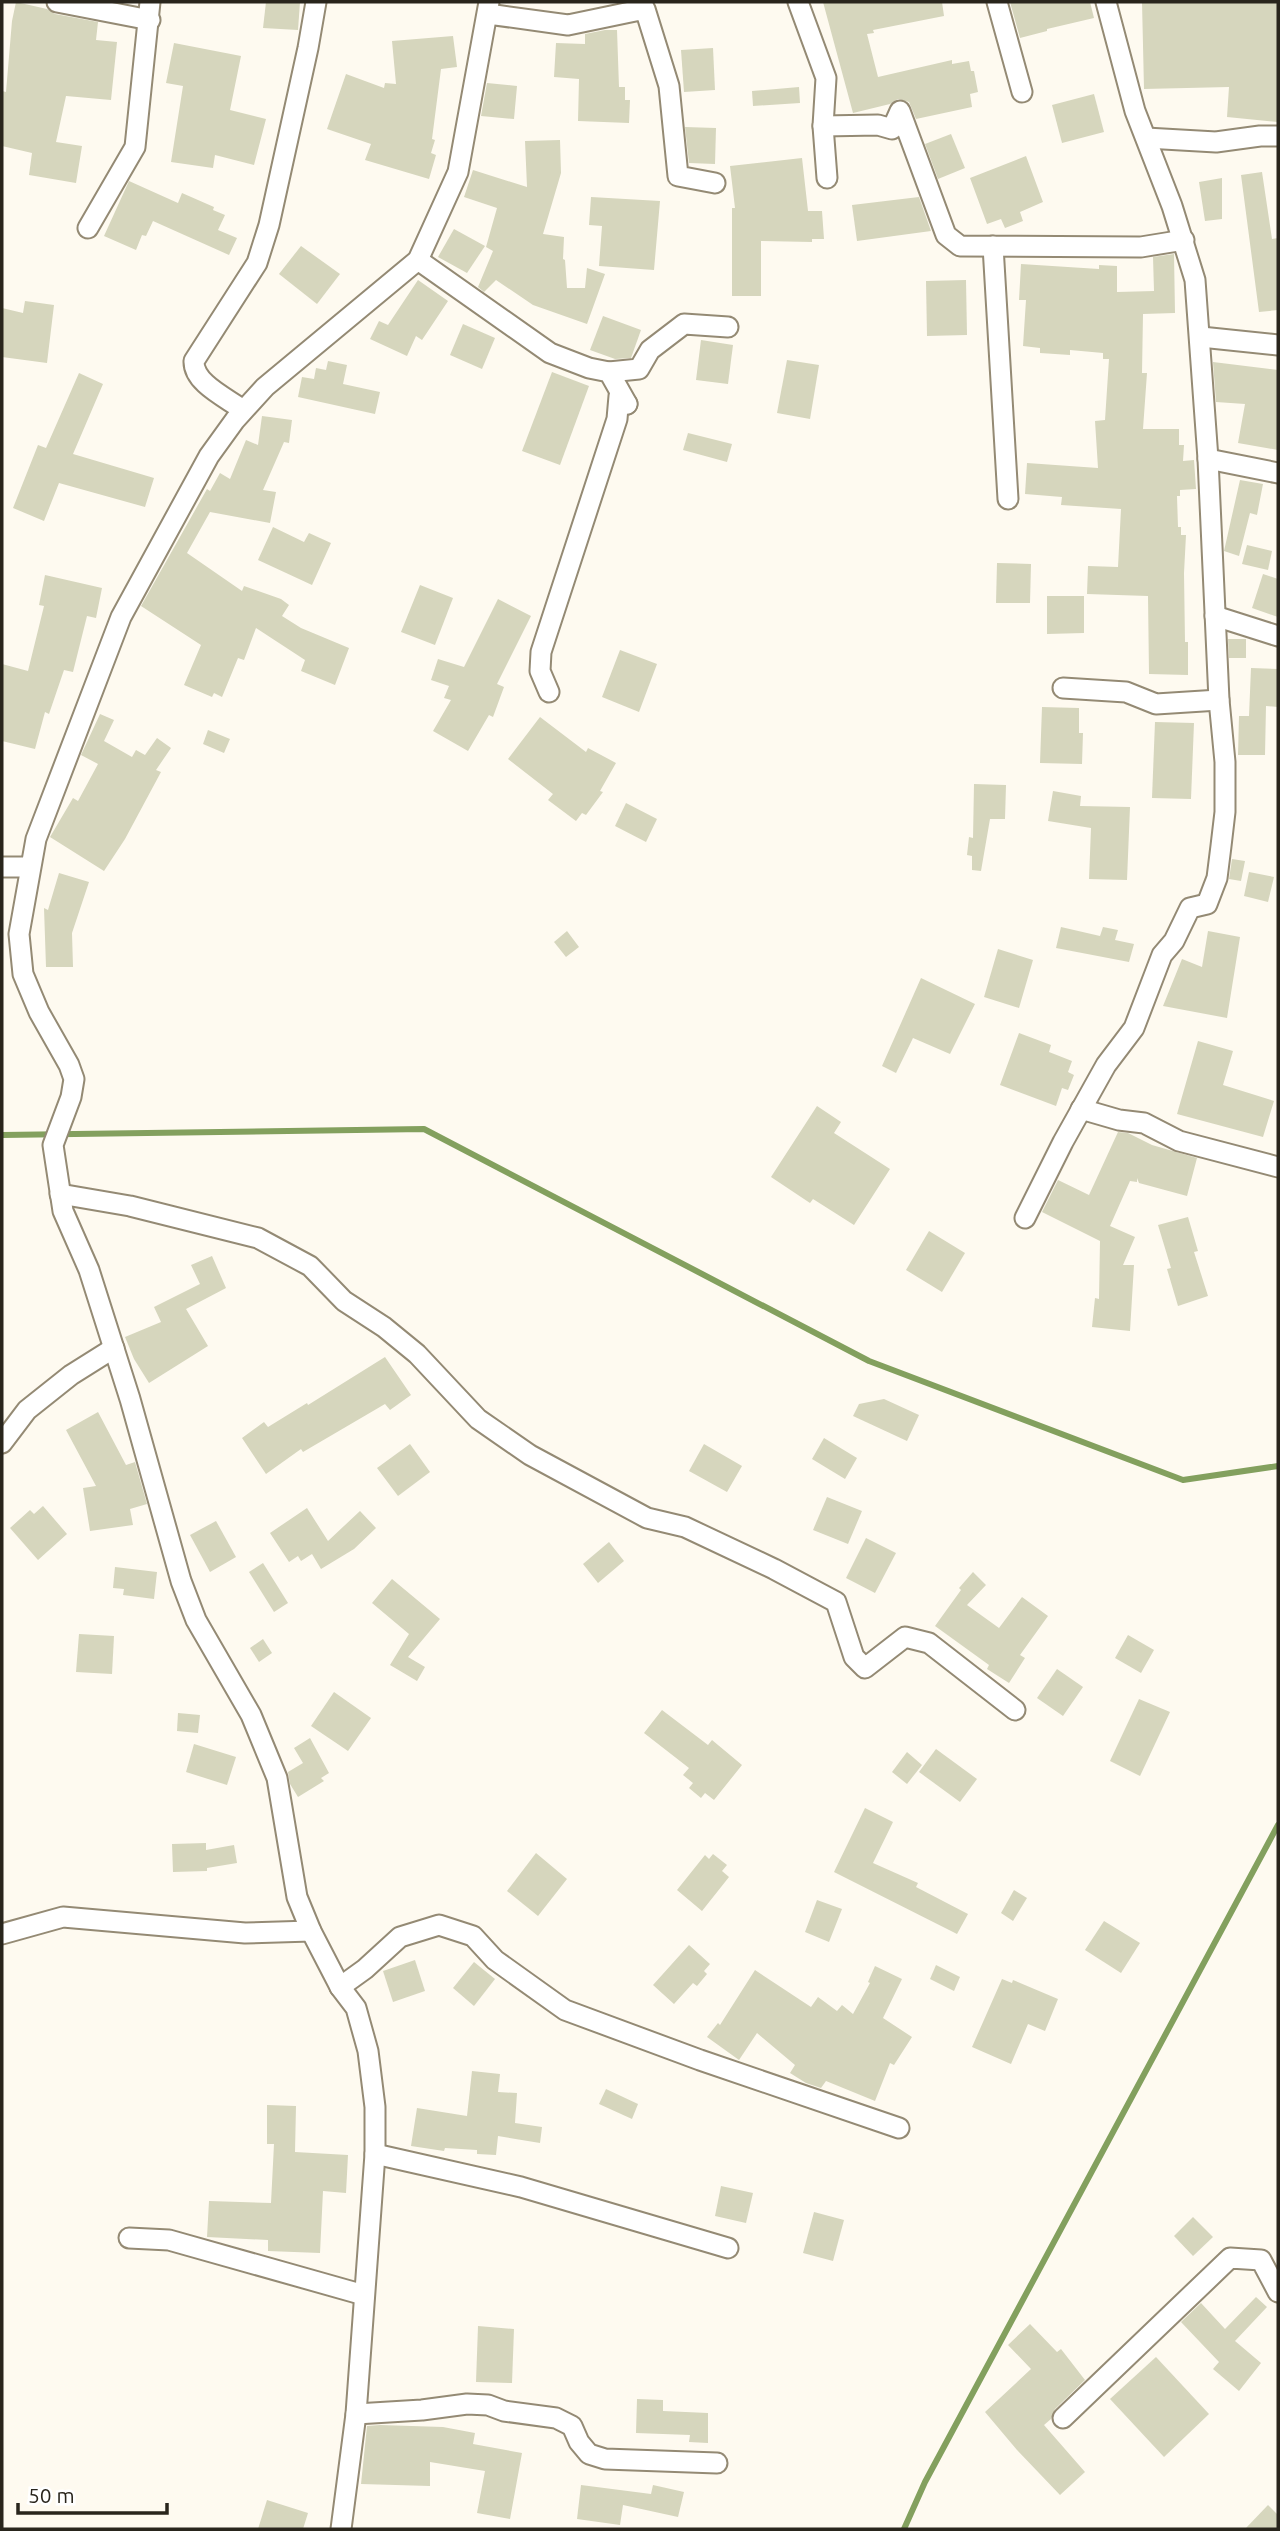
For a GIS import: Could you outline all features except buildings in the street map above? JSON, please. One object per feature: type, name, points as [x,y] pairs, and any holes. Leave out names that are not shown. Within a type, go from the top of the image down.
[{"type":"street","points":[[57,2],[150,11],[135,147],[88,228]]},
{"type":"street","points":[[243,410],[199,378],[193,369],[194,360],[257,263],[272,211],[316,2]]},
{"type":"street","points":[[798,2],[826,78],[823,126],[827,178]]},
{"type":"street","points":[[997,2],[1022,92]]},
{"type":"street","points":[[1024,1218],[1106,1065],[1134,1028],[1162,955],[1174,941],[1190,908],[1207,904],[1217,877],[1225,812],[1225,762],[1219,699],[1208,459],[1195,280],[1184,240],[1135,111],[1106,2]]},
{"type":"street","points":[[341,2529],[356,2414],[375,2154],[375,2107],[368,2051],[356,2008],[340,1987],[297,1897],[277,1778],[251,1715],[196,1620],[181,1581],[114,1348],[89,1270],[63,1211],[53,1145],[71,1097],[74,1079],[39,1012],[23,974],[19,934],[36,839],[121,617],[209,456],[243,410],[265,387],[418,260],[458,172],[489,8],[568,25],[645,9],[668,86],[678,176],[715,183]]},
{"type":"street","points":[[823,126],[878,125],[892,129],[900,111],[946,235],[960,246],[1141,247],[1184,240]]},
{"type":"street","points":[[1146,138],[1216,142],[1278,136]]},
{"type":"street","points":[[993,246],[1008,499]]},
{"type":"street","points":[[418,260],[550,353],[589,368],[609,372],[639,369],[650,350],[684,324],[728,327]]},
{"type":"street","points":[[1200,337],[1278,345]]},
{"type":"street","points":[[549,692],[540,671],[541,652],[617,419],[620,396],[627,404],[609,372]]},
{"type":"street","points":[[1208,459],[1278,473]]},
{"type":"street","points":[[1215,616],[1278,636]]},
{"type":"street","points":[[1063,688],[1126,692],[1156,704],[1219,699]]},
{"type":"street","points":[[2,867],[30,867]]},
{"type":"street","points":[[1081,1109],[1144,1124],[1179,1141],[1278,1167]]},
{"type":"street","points":[[60,1194],[188,1219],[258,1238],[310,1266],[344,1301],[384,1327],[417,1354],[478,1419],[530,1455],[647,1518],[685,1527],[836,1602],[854,1657],[865,1668],[905,1636],[929,1643],[1015,1710]]},
{"type":"street","points":[[2,1443],[27,1409],[71,1375],[114,1348]]},
{"type":"street","points":[[2,1934],[62,1917],[245,1933],[311,1931]]},
{"type":"street","points":[[340,1987],[365,1969],[400,1937],[439,1925],[473,1936],[495,1961],[565,2010],[700,2060],[899,2128]]},
{"type":"street","points":[[375,2154],[521,2188],[728,2248]]},
{"type":"street","points":[[129,2238],[169,2240],[364,2295]]},
{"type":"street","points":[[1063,2418],[1230,2258],[1261,2260],[1278,2292]]},
{"type":"street","points":[[356,2414],[467,2404],[488,2405],[504,2411],[556,2418],[572,2426],[579,2442],[589,2454],[605,2459],[717,2463]]},
{"type":"waterway","points":[[2,1135],[424,1129],[869,1361],[1183,1480],[1278,1466]]},
{"type":"waterway","points":[[904,2529],[925,2482],[1278,1825]]}]
